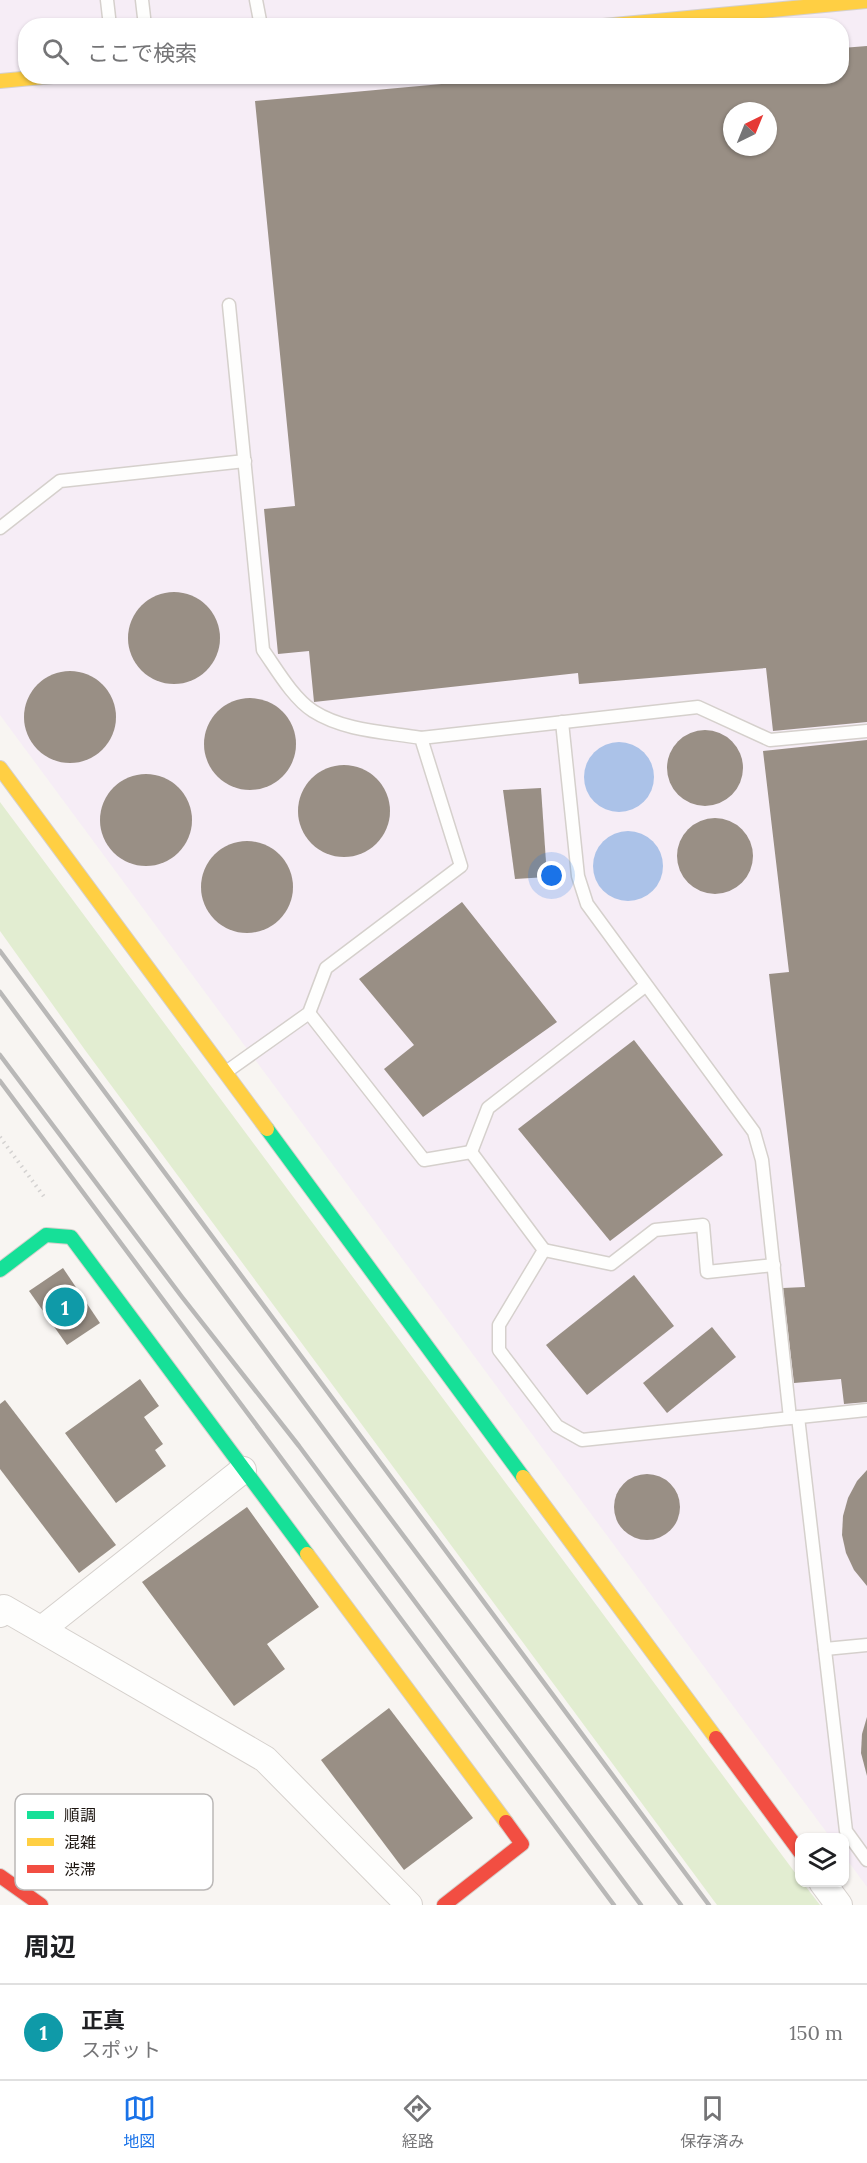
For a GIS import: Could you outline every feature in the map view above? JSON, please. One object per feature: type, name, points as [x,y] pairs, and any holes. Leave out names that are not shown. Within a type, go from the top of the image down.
[{"type":"street","points":[[659,18],[694,13],[867,1]]},
{"type":"street","points":[[0,81],[18,79]]},
{"type":"street","points":[[0,768],[795,1845]]},
{"type":"street","points":[[0,1270],[46,1235],[71,1237],[522,1844],[444,1905]]},
{"type":"street","points":[[42,1629],[243,1470]]},
{"type":"street","points":[[0,1614],[4,1608],[266,1759],[409,1905]]},
{"type":"street","points":[[0,1876],[15,1887]]},
{"type":"street","points":[[826,1887],[839,1905]]},
{"type":"street","points":[[20,1890],[41,1905]]},
{"type":"lane","points":[[107,0],[109,18]]},
{"type":"lane","points":[[142,0],[144,18]]},
{"type":"lane","points":[[256,0],[259,18]]},
{"type":"lane","points":[[229,305],[263,650],[287,686],[313,711],[345,725],[421,738],[698,707],[770,740],[867,731]]},
{"type":"lane","points":[[0,528],[60,481],[244,461]]},
{"type":"lane","points":[[562,722],[578,876],[587,904],[754,1132],[762,1160],[846,1833]]},
{"type":"lane","points":[[225,1073],[309,1013],[326,968],[461,866],[421,738]]},
{"type":"lane","points":[[471,1152],[488,1108],[645,986]]},
{"type":"lane","points":[[309,1013],[424,1160],[471,1152]]},
{"type":"lane","points":[[471,1152],[544,1250],[611,1264],[655,1230],[703,1226],[707,1272],[774,1265]]},
{"type":"lane","points":[[544,1250],[499,1325],[499,1350],[557,1426],[582,1440],[867,1410]]},
{"type":"lane","points":[[825,1649],[867,1645]]},
{"type":"lane","points":[[849,1846],[867,1860]]},
{"type":"path","points":[[0,1137],[45,1197]]},
{"type":"shaded area","points":[[0,0],[867,0],[867,1887],[849,1862],[849,1833],[827,1833],[0,715]]},
{"type":"green space","points":[[0,802],[795,1873],[795,1887],[806,1887],[820,1905],[717,1905],[85,1050],[0,931]]},
{"type":"water","points":[[626,742],[639,748],[648,757],[652,763],[654,777],[652,791],[644,802],[633,810],[612,812],[594,802],[586,791],[584,770],[594,752],[605,744]]},
{"type":"water","points":[[635,831],[648,837],[657,846],[661,852],[663,866],[661,880],[653,891],[642,899],[621,901],[603,891],[595,880],[593,859],[603,841],[614,833]]},
{"type":"building","points":[[867,46],[867,722],[773,731],[766,668],[579,684],[578,673],[314,702],[309,651],[278,654],[264,509],[295,506],[255,101],[441,84],[849,84],[849,47]]},
{"type":"building","points":[[165,592],[183,592],[200,599],[213,612],[220,629],[220,647],[213,664],[200,677],[183,684],[165,684],[148,677],[135,664],[128,647],[128,629],[135,612],[148,599]]},
{"type":"building","points":[[61,671],[79,671],[96,678],[109,691],[116,708],[116,726],[109,743],[96,756],[79,763],[61,763],[44,756],[31,743],[24,726],[24,708],[31,691],[44,678]]},
{"type":"building","points":[[241,698],[259,698],[276,705],[289,718],[296,735],[296,753],[289,770],[276,783],[259,790],[241,790],[224,783],[211,770],[204,753],[204,735],[211,718],[224,705]]},
{"type":"building","points":[[705,730],[720,733],[732,741],[740,753],[743,768],[740,783],[732,795],[720,803],[705,806],[690,803],[678,795],[670,783],[667,768],[670,753],[678,741],[690,733]]},
{"type":"building","points":[[867,740],[867,1402],[844,1404],[841,1379],[794,1383],[783,1288],[805,1287],[769,974],[789,972],[763,751]]},
{"type":"building","points":[[335,765],[353,765],[370,772],[383,785],[390,802],[390,820],[383,837],[370,850],[353,857],[335,857],[318,850],[305,837],[298,820],[298,802],[305,785],[318,772]]},
{"type":"building","points":[[137,774],[155,774],[172,781],[185,794],[192,811],[192,829],[185,846],[172,859],[155,866],[137,866],[120,859],[107,846],[100,829],[100,811],[107,794],[120,781]]},
{"type":"building","points":[[541,788],[547,877],[515,879],[503,790]]},
{"type":"building","points":[[715,818],[730,821],[742,829],[750,841],[753,856],[750,871],[742,883],[730,891],[715,894],[700,891],[688,883],[680,871],[677,856],[680,841],[688,829],[700,821]]},
{"type":"building","points":[[238,841],[256,841],[273,848],[286,861],[293,878],[293,896],[286,913],[273,926],[256,933],[238,933],[221,926],[208,913],[201,896],[201,878],[208,861],[221,848]]},
{"type":"building","points":[[462,902],[557,1022],[423,1117],[384,1069],[414,1045],[359,979]]},
{"type":"building","points":[[634,1040],[723,1155],[610,1241],[518,1129]]},
{"type":"building","points":[[63,1268],[100,1323],[67,1345],[29,1291]]},
{"type":"building","points":[[634,1275],[674,1326],[587,1395],[546,1345]]},
{"type":"building","points":[[712,1327],[736,1357],[667,1413],[643,1383]]},
{"type":"building","points":[[140,1379],[159,1406],[144,1417],[163,1444],[155,1450],[166,1466],[116,1503],[65,1433]]},
{"type":"building","points":[[5,1400],[116,1545],[79,1573],[0,1469],[0,1404]]},
{"type":"building","points":[[867,1470],[867,1586],[854,1570],[846,1553],[842,1535],[843,1516],[848,1498],[857,1481]]},
{"type":"building","points":[[647,1474],[659,1477],[670,1484],[677,1495],[680,1507],[677,1519],[670,1530],[659,1537],[647,1540],[635,1537],[624,1530],[617,1519],[614,1507],[617,1495],[624,1484],[635,1477]]},
{"type":"building","points":[[247,1507],[319,1607],[267,1644],[285,1669],[234,1706],[142,1582]]},
{"type":"building","points":[[389,1708],[473,1818],[404,1870],[321,1760]]},
{"type":"building","points":[[867,1717],[867,1776],[861,1753],[862,1734]]},
{"type":"railway","points":[[0,951],[709,1905]]},
{"type":"railway","points":[[0,992],[351,1466],[681,1905]]},
{"type":"railway","points":[[0,1055],[182,1297],[299,1446],[641,1905]]},
{"type":"railway","points":[[0,1081],[614,1905]]},
{"type":"traffic: fast","points":[[267,1129],[523,1477]]},
{"type":"traffic: fast","points":[[0,1270],[46,1235],[71,1237],[307,1554]]},
{"type":"traffic: slow","points":[[687,18],[867,1]]},
{"type":"traffic: slow","points":[[0,81],[18,79]]},
{"type":"traffic: slow","points":[[0,768],[267,1129]]},
{"type":"traffic: slow","points":[[523,1477],[716,1738]]},
{"type":"traffic: slow","points":[[307,1554],[506,1822]]},
{"type":"traffic: jam","points":[[716,1738],[795,1845]]},
{"type":"traffic: jam","points":[[444,1905],[522,1844],[506,1822]]},
{"type":"traffic: jam","points":[[0,1876],[15,1887]]},
{"type":"traffic: jam","points":[[20,1890],[41,1905]]},
{"type":"place","name":"正真","points":[[65,1307]]}]
